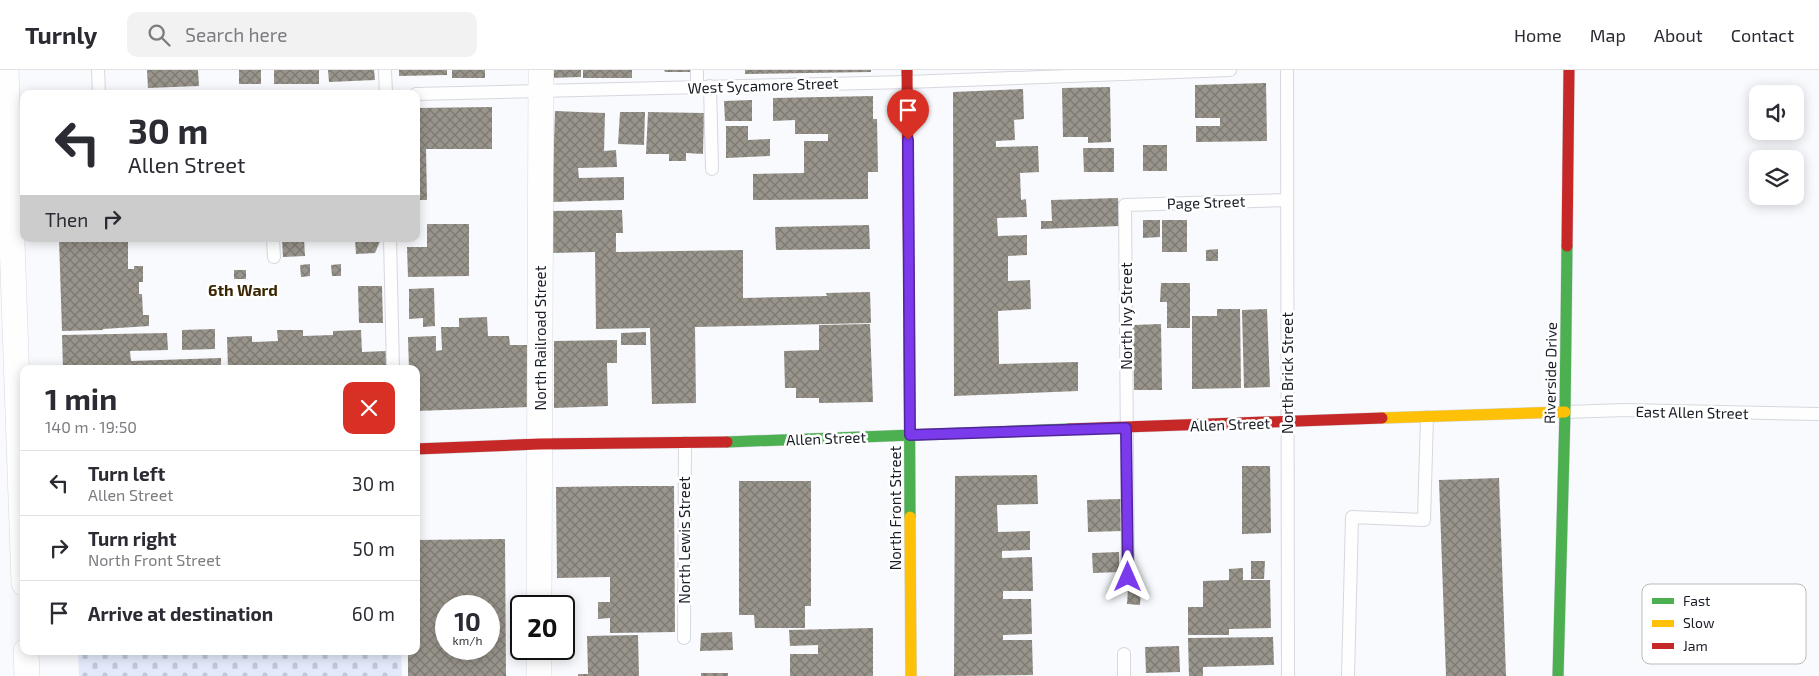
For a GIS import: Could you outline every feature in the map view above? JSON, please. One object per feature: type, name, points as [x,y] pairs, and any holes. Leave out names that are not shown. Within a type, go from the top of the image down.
[{"type":"street","points":[[6,70],[16,105],[8,337],[14,463],[20,535]]},
{"type":"street","name":"Riverside Drive","points":[[1558,676],[1565,412],[1569,70]]},
{"type":"street","name":"North Front Street","points":[[907,76],[911,676]]},
{"type":"street","name":"North Railroad Street","points":[[539,595],[541,81]]},
{"type":"street","name":"Allen Street","points":[[420,449],[539,444],[685,443],[1565,412]]},
{"type":"street","points":[[26,655],[27,676]]},
{"type":"street","points":[[539,660],[539,676]]},
{"type":"lane","points":[[98,70],[99,90]]},
{"type":"lane","points":[[385,70],[386,90]]},
{"type":"lane","points":[[697,70],[697,87]]},
{"type":"lane","name":"West Sycamore Street","points":[[420,94],[541,81],[697,87],[907,76],[1230,70]]},
{"type":"lane","name":"North Brick Street","points":[[1286,70],[1288,676]]},
{"type":"lane","points":[[710,86],[712,169]]},
{"type":"lane","name":"Page Street","points":[[1125,205],[1287,200]]},
{"type":"lane","name":"North Ivy Street","points":[[1125,205],[1128,577]]},
{"type":"lane","points":[[273,242],[274,257]]},
{"type":"lane","points":[[390,242],[393,365]]},
{"type":"lane","name":"East Allen Street","points":[[1565,412],[1625,410],[1819,414]]},
{"type":"lane","points":[[1348,676],[1352,517],[1424,520],[1427,417]]},
{"type":"lane","name":"North Lewis Street","points":[[684,638],[685,443]]},
{"type":"lane","points":[[1124,654],[1124,676]]},
{"type":"green space","points":[[78,655],[401,655],[402,676],[79,676]]},
{"type":"building","points":[[147,70],[198,70],[199,86],[148,88]]},
{"type":"building","points":[[239,70],[261,70],[261,84],[239,84]]},
{"type":"building","points":[[274,70],[319,70],[319,84],[274,84]]},
{"type":"building","points":[[328,70],[374,70],[375,80],[329,82]]},
{"type":"building","points":[[399,70],[447,70],[447,75],[399,76]]},
{"type":"building","points":[[452,70],[485,70],[485,78],[452,78]]},
{"type":"building","points":[[550,70],[581,70],[581,77],[549,78]]},
{"type":"building","points":[[583,70],[632,70],[632,78],[583,78]]},
{"type":"building","points":[[664,70],[692,70],[692,72],[665,72]]},
{"type":"building","points":[[745,70],[871,70],[871,72],[745,74]]},
{"type":"building","points":[[1266,83],[1267,141],[1196,142],[1196,126],[1220,126],[1220,118],[1195,118],[1195,85]]},
{"type":"building","points":[[1110,87],[1111,142],[1088,143],[1088,137],[1063,137],[1062,88]]},
{"type":"building","points":[[1023,89],[1024,119],[1014,120],[1015,140],[996,141],[996,147],[1038,146],[1039,172],[1020,173],[1021,200],[1026,199],[1027,217],[997,218],[998,236],[1027,235],[1027,255],[1008,256],[1008,281],[1030,280],[1031,309],[998,311],[999,364],[1078,362],[1078,391],[954,396],[953,92]]},
{"type":"building","points":[[873,96],[873,119],[877,119],[878,172],[868,172],[868,199],[753,200],[753,174],[804,173],[804,141],[828,141],[828,134],[795,134],[795,120],[773,121],[773,98]]},
{"type":"building","points":[[752,100],[752,121],[725,121],[724,101]]},
{"type":"building","points":[[492,107],[492,149],[426,149],[427,200],[420,200],[420,108]]},
{"type":"building","points":[[555,111],[605,113],[604,151],[616,150],[617,167],[578,168],[579,178],[624,177],[624,200],[552,202]]},
{"type":"building","points":[[620,112],[645,112],[644,145],[618,144]]},
{"type":"building","points":[[648,112],[704,113],[703,154],[686,153],[686,161],[669,161],[669,154],[646,154]]},
{"type":"building","points":[[726,126],[748,126],[748,140],[770,139],[770,156],[726,158]]},
{"type":"building","points":[[1143,145],[1167,145],[1167,171],[1143,171]]},
{"type":"building","points":[[1083,148],[1114,148],[1114,172],[1084,172]]},
{"type":"building","points":[[1118,198],[1120,226],[1041,229],[1041,221],[1052,221],[1051,200]]},
{"type":"building","points":[[622,210],[623,233],[616,233],[616,252],[743,250],[743,298],[827,296],[826,293],[870,292],[871,323],[695,327],[696,403],[652,404],[650,328],[596,329],[595,252],[551,253],[550,211]]},
{"type":"building","points":[[1143,220],[1160,220],[1160,237],[1143,238]]},
{"type":"building","points":[[1162,220],[1187,220],[1187,252],[1162,252]]},
{"type":"building","points":[[427,224],[469,224],[469,276],[408,277],[407,247],[427,247]]},
{"type":"building","points":[[869,225],[870,249],[776,250],[775,227]]},
{"type":"building","points":[[59,242],[128,242],[128,269],[134,269],[134,266],[143,266],[143,282],[139,282],[139,294],[142,294],[143,315],[149,315],[149,326],[62,331]]},
{"type":"building","points":[[282,242],[304,242],[305,256],[283,257]]},
{"type":"building","points":[[355,242],[380,242],[375,253],[356,254]]},
{"type":"building","points":[[1218,249],[1218,261],[1206,261],[1206,250]]},
{"type":"building","points":[[310,264],[310,276],[301,277],[300,265]]},
{"type":"building","points":[[341,264],[341,276],[332,276],[331,265]]},
{"type":"building","points":[[234,270],[246,270],[246,279],[234,279]]},
{"type":"building","points":[[1161,283],[1190,283],[1190,328],[1167,328],[1167,302],[1160,302]]},
{"type":"building","points":[[358,286],[382,286],[383,323],[359,323]]},
{"type":"building","points":[[434,288],[435,326],[423,327],[423,318],[409,319],[409,289]]},
{"type":"building","points":[[1217,309],[1240,309],[1241,388],[1192,389],[1192,316],[1217,316]]},
{"type":"building","points":[[1267,309],[1270,387],[1244,388],[1242,310]]},
{"type":"building","points":[[487,317],[488,336],[509,336],[510,345],[528,345],[530,407],[420,411],[420,365],[409,365],[408,337],[436,336],[436,351],[442,350],[441,327],[459,327],[459,318]]},
{"type":"building","points":[[870,324],[873,402],[819,403],[819,398],[796,398],[796,388],[785,388],[784,351],[819,350],[819,325]]},
{"type":"building","points":[[1161,324],[1162,390],[1134,390],[1133,325]]},
{"type":"building","points":[[215,329],[215,349],[182,350],[182,330]]},
{"type":"building","points":[[277,330],[303,330],[303,336],[333,335],[333,331],[361,330],[362,352],[386,351],[387,365],[228,365],[227,337],[252,336],[252,342],[278,341]]},
{"type":"building","points":[[646,332],[646,345],[621,345],[621,333]]},
{"type":"building","points":[[167,333],[168,350],[130,351],[131,361],[221,358],[221,365],[63,365],[62,335]]},
{"type":"building","points":[[617,340],[617,363],[607,363],[608,406],[554,408],[554,341]]},
{"type":"building","points":[[1242,466],[1270,466],[1271,533],[1242,534]]},
{"type":"building","points":[[1037,475],[1038,504],[997,505],[998,532],[1030,531],[1030,550],[1002,551],[1002,558],[1032,557],[1033,591],[1003,591],[1003,599],[1031,599],[1032,634],[1003,635],[1003,640],[1032,640],[1033,675],[954,676],[955,476]]},
{"type":"building","points":[[1499,478],[1506,676],[1446,676],[1439,480]]},
{"type":"building","points":[[739,481],[811,481],[811,606],[805,606],[805,628],[755,628],[754,615],[739,615]]},
{"type":"building","points":[[674,486],[675,632],[610,633],[610,618],[598,619],[598,602],[610,602],[610,577],[557,578],[556,487]]},
{"type":"building","points":[[1121,499],[1122,531],[1088,532],[1087,500]]},
{"type":"building","points":[[505,539],[506,676],[408,676],[408,655],[420,655],[420,540]]},
{"type":"building","points":[[1119,552],[1119,572],[1093,573],[1092,553]]},
{"type":"building","points":[[1251,561],[1265,561],[1264,579],[1251,579]]},
{"type":"building","points":[[1243,568],[1243,580],[1270,580],[1271,628],[1229,629],[1229,635],[1188,635],[1188,607],[1203,607],[1203,581],[1229,580],[1229,569]]},
{"type":"building","points":[[1141,589],[1140,605],[1127,604],[1128,590]]},
{"type":"building","points":[[873,628],[873,676],[790,676],[790,654],[818,654],[818,645],[790,646],[789,630]]},
{"type":"building","points":[[732,632],[733,650],[700,651],[701,633]]},
{"type":"building","points":[[638,635],[639,676],[578,676],[578,674],[588,674],[587,636]]},
{"type":"building","points":[[1273,637],[1274,665],[1203,667],[1203,676],[1189,676],[1188,638]]},
{"type":"building","points":[[1179,646],[1180,672],[1146,673],[1145,647]]},
{"type":"building","points":[[701,673],[728,673],[728,676],[701,676]]},
{"type":"traffic: fast","points":[[1558,676],[1567,246]]},
{"type":"traffic: fast","points":[[909,312],[910,517]]},
{"type":"traffic: fast","points":[[727,442],[1069,429]]},
{"type":"traffic: slow","points":[[1382,418],[1565,412]]},
{"type":"traffic: slow","points":[[910,517],[911,676]]},
{"type":"traffic: jam","points":[[907,70],[909,312]]},
{"type":"traffic: jam","points":[[1567,246],[1569,70]]},
{"type":"traffic: jam","points":[[1069,429],[1382,418]]},
{"type":"traffic: jam","points":[[420,449],[539,444],[727,442]]},
{"type":"district","name":"6th Ward","points":[[243,289]]},
{"type":"route","points":[[908,140],[910,435],[1126,428],[1128,577]]}]
